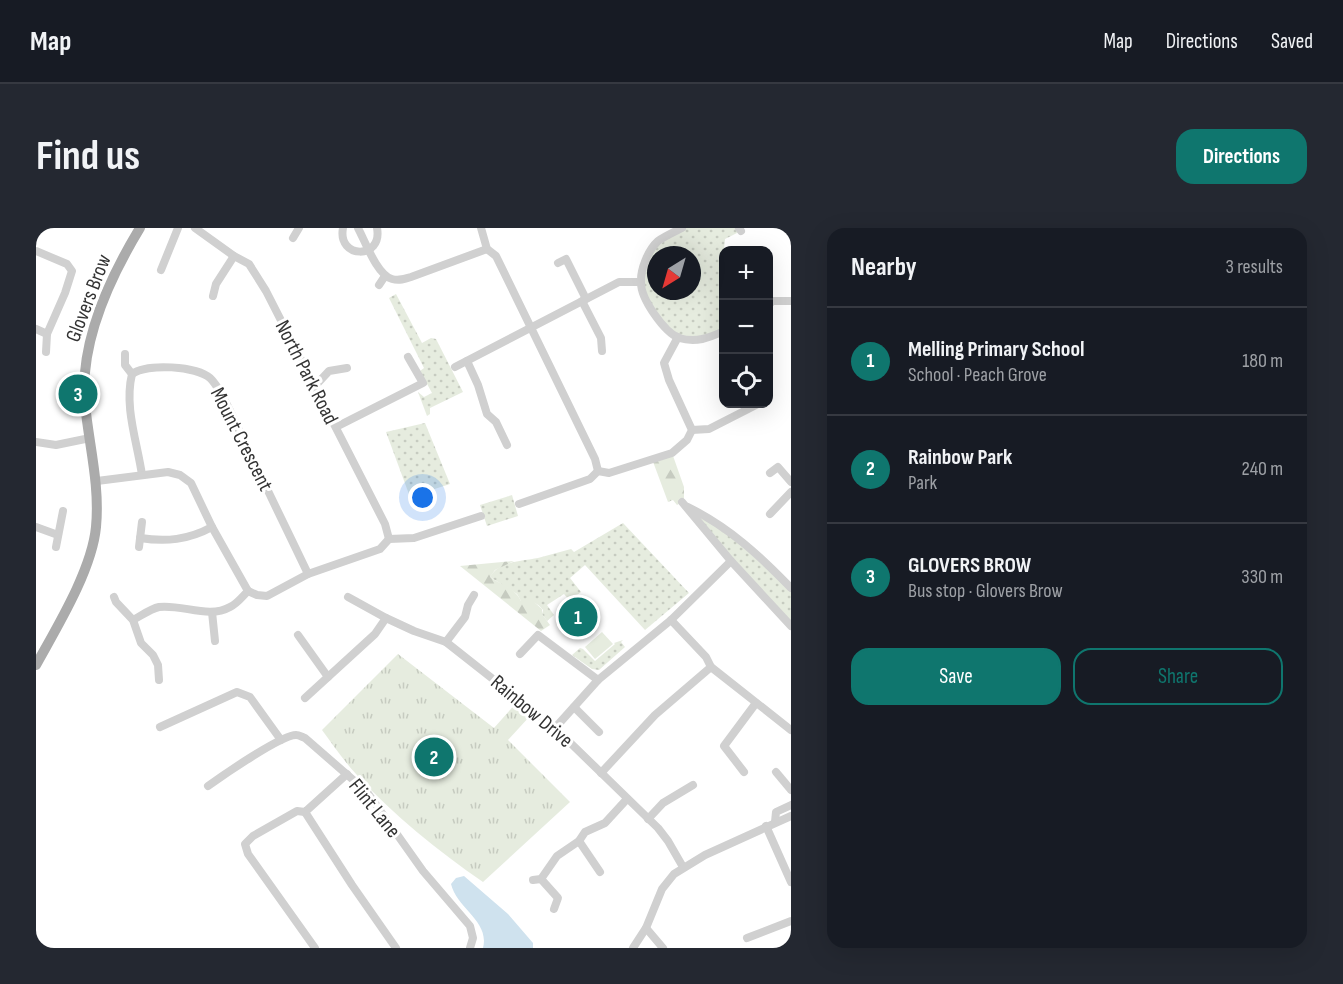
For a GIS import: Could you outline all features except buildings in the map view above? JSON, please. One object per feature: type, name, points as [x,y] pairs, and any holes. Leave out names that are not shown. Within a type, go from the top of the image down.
[{"type":"main road","name":"Glovers Brow","points":[[36,665],[85,570],[96,529],[97,481],[84,385],[86,356],[92,333],[110,288],[141,228]]},
{"type":"street","points":[[161,270],[177,228]]},
{"type":"street","name":"North Park Road","points":[[195,228],[249,264],[266,291],[385,524],[389,539]]},
{"type":"street","points":[[293,238],[299,228]]},
{"type":"street","points":[[343,228],[343,240],[350,249],[359,252],[369,249],[377,240],[377,228]]},
{"type":"street","points":[[358,228],[385,276],[393,280],[401,280],[487,249]]},
{"type":"street","points":[[481,228],[487,249],[496,255],[595,459],[598,471]]},
{"type":"street","points":[[676,229],[657,242],[647,256],[640,282],[642,290],[665,328],[678,337],[706,339],[719,333]]},
{"type":"street","points":[[36,251],[68,264],[72,271],[65,293],[46,334],[46,352]]},
{"type":"street","points":[[213,296],[216,284],[234,256]]},
{"type":"street","points":[[558,263],[566,259],[601,338],[602,351]]},
{"type":"street","points":[[380,285],[385,276]]},
{"type":"street","points":[[455,367],[619,282],[640,282]]},
{"type":"street","points":[[773,301],[791,301]]},
{"type":"street","points":[[36,329],[46,334]]},
{"type":"street","points":[[598,471],[609,473],[672,453],[687,441],[692,430],[664,363],[678,337]]},
{"type":"street","points":[[125,354],[125,365],[132,374],[129,388],[130,416],[142,475]]},
{"type":"street","points":[[336,427],[423,383],[408,357]]},
{"type":"street","points":[[466,361],[478,385],[487,414],[496,422],[507,445]]},
{"type":"street","name":"Mount Crescent","points":[[132,374],[142,368],[192,369],[202,372],[212,380],[308,574]]},
{"type":"street","points":[[315,386],[329,371],[347,368]]},
{"type":"street","points":[[692,430],[709,429],[750,408]]},
{"type":"street","points":[[36,442],[56,445],[90,438]]},
{"type":"street","points":[[770,473],[778,467],[791,482]]},
{"type":"street","points":[[519,504],[590,479],[598,471]]},
{"type":"street","points":[[97,481],[168,472],[180,475],[191,483],[212,527],[248,591],[257,596],[267,596],[308,574],[380,549],[389,539],[414,538],[482,516]]},
{"type":"street","points":[[770,514],[791,492]]},
{"type":"street","points":[[791,588],[742,540],[684,503],[699,525],[791,626]]},
{"type":"street","points":[[56,547],[63,511]]},
{"type":"street","points":[[699,525],[707,516]]},
{"type":"street","points":[[142,522],[140,542],[184,538],[212,527]]},
{"type":"street","points":[[36,527],[58,535]]},
{"type":"street","points":[[555,728],[598,680],[671,620],[731,561]]},
{"type":"street","points":[[133,620],[157,608],[176,607],[212,612],[230,607],[248,591]]},
{"type":"street","points":[[446,642],[465,617],[474,595]]},
{"type":"street","points":[[114,597],[116,603],[128,612],[141,643],[158,664],[159,680]]},
{"type":"street","name":"Rainbow Drive","points":[[348,597],[414,631],[446,642],[555,728],[648,819],[668,841],[684,867]]},
{"type":"street","points":[[212,612],[215,640]]},
{"type":"street","points":[[305,698],[375,634],[386,618]]},
{"type":"street","points":[[671,620],[706,657],[711,667],[791,730]]},
{"type":"street","points":[[298,635],[328,677]]},
{"type":"street","points":[[520,654],[538,635],[598,680]]},
{"type":"street","points":[[601,773],[655,715],[711,667]]},
{"type":"street","points":[[160,727],[237,692],[250,697],[281,740],[236,766],[208,786]]},
{"type":"street","points":[[744,772],[724,746],[756,703]]},
{"type":"street","points":[[574,707],[599,732]]},
{"type":"street","name":"Flint Lane","points":[[281,740],[296,735],[305,738],[367,792],[430,880],[470,926],[473,938],[470,948]]},
{"type":"street","points":[[776,772],[791,790]]},
{"type":"street","points":[[315,948],[248,854],[245,844],[253,836],[297,811],[305,812],[347,774]]},
{"type":"street","points":[[648,819],[663,803],[693,785]]},
{"type":"street","points":[[554,909],[558,898],[537,879],[557,856],[579,842],[585,832],[605,823],[627,799]]},
{"type":"street","points":[[775,822],[776,812],[791,805]]},
{"type":"street","points":[[305,812],[394,947]]},
{"type":"street","points":[[633,948],[646,928],[662,889],[674,874],[766,826],[791,816]]},
{"type":"street","points":[[766,826],[791,882]]},
{"type":"street","points":[[579,842],[600,872]]},
{"type":"street","points":[[747,938],[791,921]]},
{"type":"street","points":[[646,928],[663,948]]},
{"type":"green space","points":[[682,228],[739,228],[741,231],[725,239],[724,246],[719,246],[719,332],[687,339],[663,325],[649,300],[701,300],[701,246],[658,246]]},
{"type":"green space","points":[[647,267],[647,296],[642,287]]},
{"type":"green space","points":[[396,294],[422,343],[431,338],[436,339],[463,392],[430,408],[430,414],[427,416],[418,392],[424,397],[432,393],[420,371],[424,368],[389,298]]},
{"type":"green space","points":[[425,423],[450,484],[410,497],[386,432]]},
{"type":"green space","points":[[672,453],[684,487],[684,501],[677,505],[673,500],[668,502],[652,459]]},
{"type":"green space","points":[[512,495],[518,516],[487,526],[480,505]]},
{"type":"green space","points":[[685,505],[725,528],[791,589],[791,622]]},
{"type":"green space","points":[[623,523],[689,593],[645,630],[585,565],[570,578],[581,592],[570,601],[564,594],[547,605],[554,615],[547,621],[542,614],[543,610],[537,604],[521,601],[517,594],[490,577],[499,568],[511,563],[571,549],[574,552]]},
{"type":"green space","points":[[514,561],[495,570],[490,577],[511,590],[521,601],[533,601],[542,609],[542,614],[550,625],[541,631],[460,566]]},
{"type":"green space","points":[[602,632],[613,644],[595,659],[585,647]]},
{"type":"green space","points":[[623,640],[621,642],[625,647],[599,670],[592,669],[572,655],[580,648],[595,661],[614,643]]},
{"type":"green space","points":[[398,654],[494,728],[517,702],[530,716],[508,740],[570,802],[483,882],[449,858],[385,804],[352,769],[322,730]]},
{"type":"water","points":[[464,876],[508,914],[533,943],[533,948],[483,948],[484,939],[478,922],[454,893],[451,884],[456,878]]},
{"type":"place","name":"GLOVERS BROW","points":[[78,394]]},
{"type":"place","name":"Melling Primary School","points":[[578,617]]},
{"type":"place","name":"Rainbow Park","points":[[434,757]]}]
